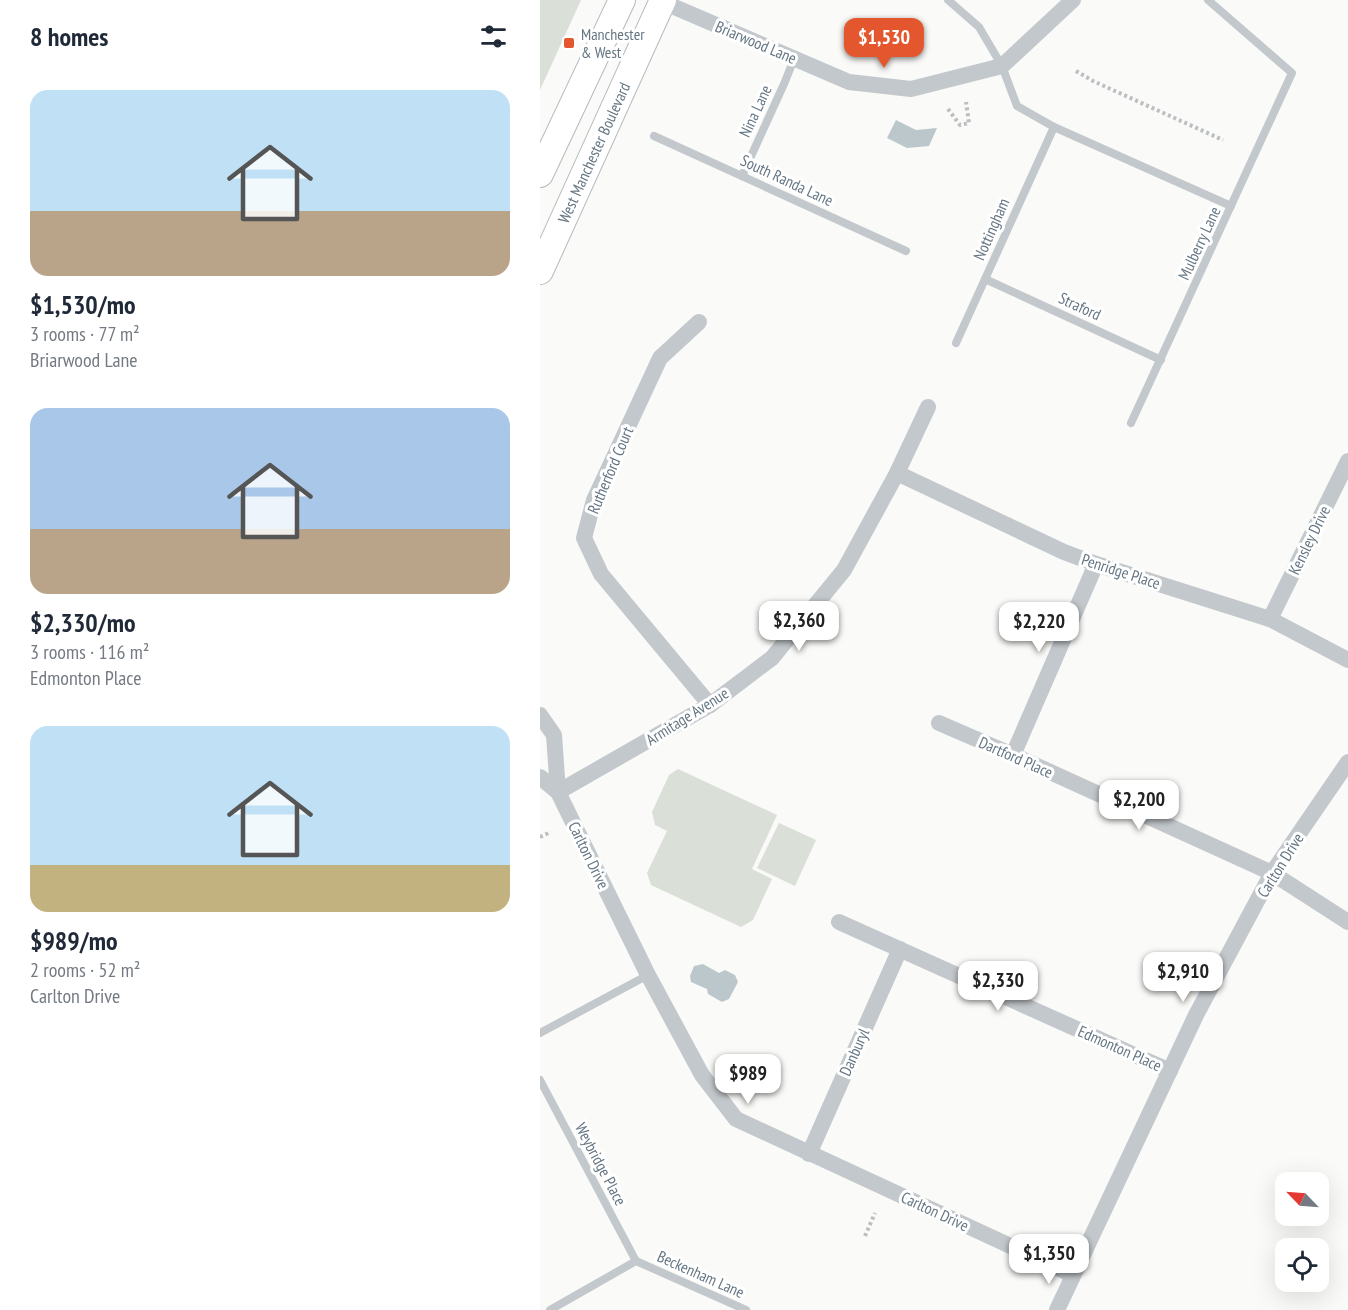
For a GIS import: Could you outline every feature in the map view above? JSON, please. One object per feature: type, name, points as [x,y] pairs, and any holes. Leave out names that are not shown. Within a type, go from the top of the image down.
[{"type":"main road","points":[[540,174],[622,0]]},
{"type":"main road","name":"West Manchester Boulevard","points":[[540,271],[661,1]]},
{"type":"street","name":"Briarwood Lane","points":[[661,1],[849,82],[911,89],[1002,66],[1073,0]]},
{"type":"street","name":"Rutherford Court","points":[[699,322],[660,358],[594,500],[584,538],[601,574],[710,705]]},
{"type":"street","name":"Armitage Avenue","points":[[558,792],[710,705],[772,658],[844,570],[897,473],[928,407]]},
{"type":"street","name":"Kensley Drive","points":[[1270,619],[1348,461]]},
{"type":"street","name":"Penridge Place","points":[[897,473],[1064,552],[1270,619],[1348,660]]},
{"type":"street","points":[[1013,755],[1096,564]]},
{"type":"street","name":"Carlton Drive","points":[[540,715],[554,735],[558,792],[648,975],[702,1075],[736,1119],[1073,1275],[1196,1015],[1272,873],[1348,762]]},
{"type":"street","name":"Dartford Place","points":[[939,723],[1272,873],[1348,922]]},
{"type":"street","name":"Carlton Drive","points":[[540,777],[558,792]]},
{"type":"street","name":"Edmonton Place","points":[[839,922],[1170,1071]]},
{"type":"street","name":"Danburyl","points":[[809,1154],[900,949]]},
{"type":"street","points":[[1057,1310],[1073,1275]]},
{"type":"lane","points":[[948,0],[979,27],[1002,66],[1017,106],[1054,128],[1232,206]]},
{"type":"lane","name":"Mulberry Lane","points":[[1131,423],[1292,73],[1208,0]]},
{"type":"lane","name":"Nina Lane","points":[[742,176],[794,59]]},
{"type":"lane","name":"Nottingham","points":[[956,344],[1054,128]]},
{"type":"lane","name":"South Randa Lane","points":[[654,136],[906,252]]},
{"type":"lane","name":"Straford","points":[[985,279],[1161,360]]},
{"type":"lane","points":[[540,1033],[648,975]]},
{"type":"lane","name":"Weybridge Place","points":[[540,1080],[636,1262]]},
{"type":"lane","name":"Beckenham Lane","points":[[550,1310],[636,1262],[746,1310]]},
{"type":"path","points":[[1076,71],[1093,81],[1223,140]]},
{"type":"path","points":[[948,109],[960,125],[969,123],[966,102]]},
{"type":"path","points":[[540,837],[551,832]]},
{"type":"path","points":[[865,1236],[875,1213]]},
{"type":"shaded area","points":[[540,0],[581,0],[540,90]]},
{"type":"shaded area","points":[[896,120],[916,130],[937,128],[929,146],[907,148],[887,138]]},
{"type":"shaded area","points":[[678,769],[777,815],[752,869],[772,879],[753,920],[741,927],[651,885],[647,873],[667,831],[655,825],[652,812],[669,775]]},
{"type":"shaded area","points":[[779,823],[816,840],[795,886],[757,868]]},
{"type":"shaded area","points":[[703,964],[719,973],[725,970],[735,975],[738,982],[729,999],[722,1002],[708,994],[707,989],[691,982],[690,976],[694,966]]},
{"type":"place","name":"Manchester & West","points":[[569,43]]}]
